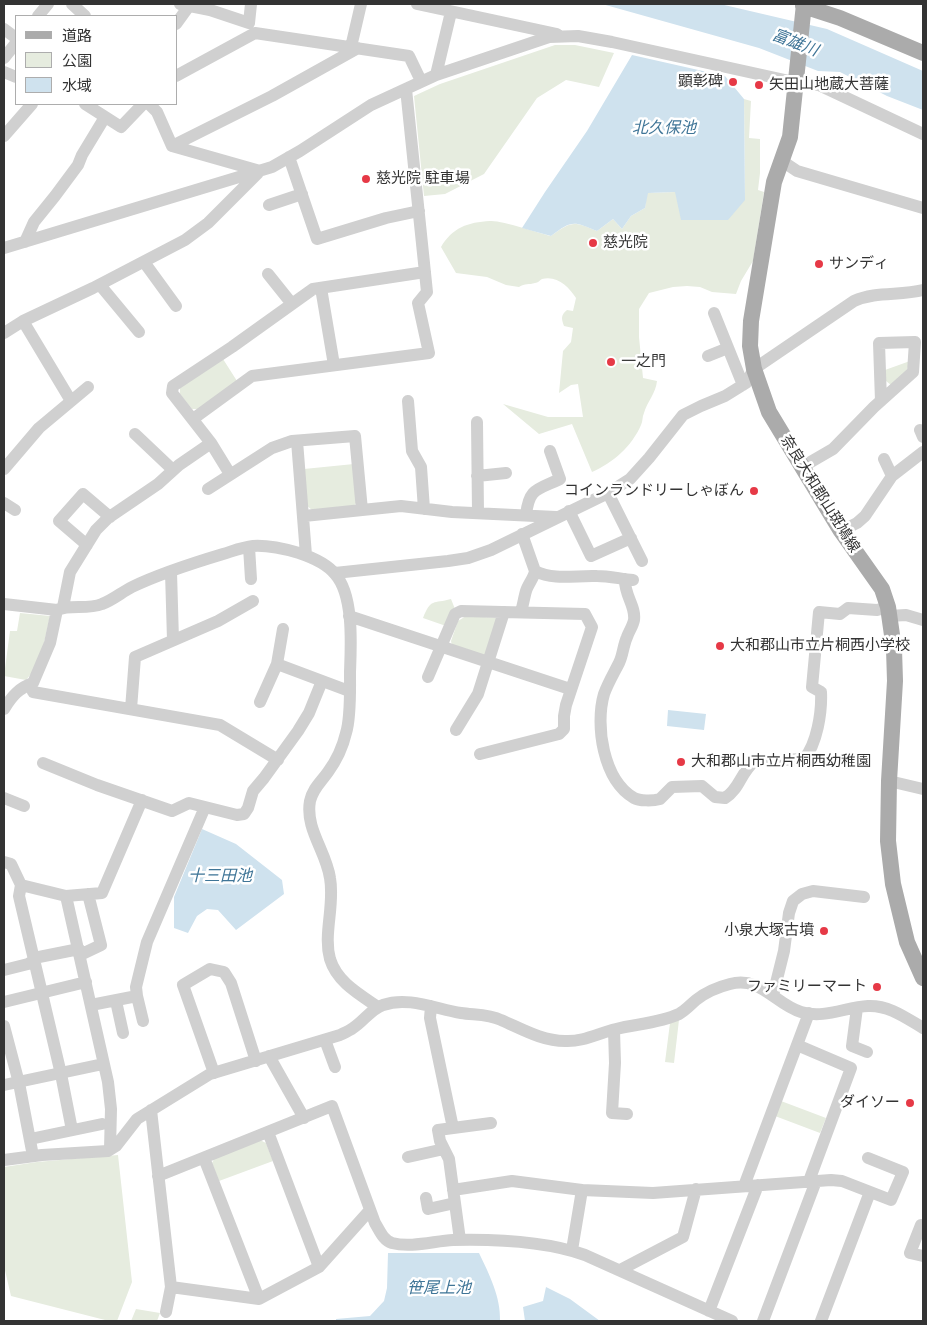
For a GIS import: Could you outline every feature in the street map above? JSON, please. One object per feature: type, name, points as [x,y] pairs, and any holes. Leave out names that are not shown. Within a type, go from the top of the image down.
[{"type":"main road","name":"奈良大和郡山斑鳩線","points":[[923,53],[840,18],[801,6],[790,137],[774,182],[751,322],[750,346],[754,370],[769,412],[841,531],[882,589],[888,611],[894,649],[896,681],[889,782],[888,841],[893,884],[907,942],[923,978]]},
{"type":"street","points":[[39,15],[48,4]]},
{"type":"street","points":[[72,4],[84,15]]},
{"type":"street","points":[[178,19],[184,5],[210,10],[249,23],[251,4]]},
{"type":"street","points":[[354,48],[361,4]]},
{"type":"street","points":[[417,4],[562,35],[621,43],[819,85],[923,134]]},
{"type":"street","points":[[436,74],[451,12]]},
{"type":"street","points":[[4,29],[15,37]]},
{"type":"street","points":[[178,75],[255,33],[409,56],[421,82]]},
{"type":"street","points":[[4,248],[272,167],[371,105],[436,74],[549,37],[562,35]]},
{"type":"street","points":[[4,58],[15,44]]},
{"type":"street","points":[[172,146],[272,96],[354,48]]},
{"type":"street","points":[[193,419],[252,376],[432,353],[418,303],[427,292],[419,211],[410,165],[406,89]]},
{"type":"street","points":[[4,136],[31,105]]},
{"type":"street","points":[[87,105],[121,127],[142,105]]},
{"type":"street","points":[[150,105],[156,112],[172,146],[260,171]]},
{"type":"street","points":[[25,242],[34,222],[78,165],[82,154],[105,117]]},
{"type":"street","points":[[289,157],[317,239],[386,218],[419,211]]},
{"type":"street","points":[[782,160],[797,171],[923,208]]},
{"type":"street","points":[[4,332],[23,321],[100,285],[185,240],[208,223],[260,171]]},
{"type":"street","points":[[269,205],[302,194]]},
{"type":"street","points":[[144,262],[176,306]]},
{"type":"street","points":[[230,474],[211,443],[172,393],[173,386],[232,348],[313,289],[425,272]]},
{"type":"street","points":[[268,274],[292,304]]},
{"type":"street","points":[[100,285],[139,332]]},
{"type":"street","points":[[320,288],[334,365]]},
{"type":"street","points":[[335,573],[468,558],[491,550],[522,534],[610,498],[649,458],[683,415],[725,396],[746,383],[754,370],[854,301],[864,296],[923,290]]},
{"type":"street","points":[[714,313],[743,385]]},
{"type":"street","points":[[23,321],[71,401]]},
{"type":"street","points":[[802,467],[833,450],[881,401],[913,372],[915,342],[879,343],[881,401]]},
{"type":"street","points":[[708,356],[728,348]]},
{"type":"street","points":[[4,469],[8,454],[88,387]]},
{"type":"street","points":[[408,401],[412,451],[421,467],[424,508]]},
{"type":"street","points":[[477,422],[478,513]]},
{"type":"street","points":[[135,434],[173,470]]},
{"type":"street","points":[[208,489],[272,448],[284,443],[355,436],[362,510]]},
{"type":"street","points":[[297,441],[306,555]]},
{"type":"street","points":[[4,709],[15,693],[23,686],[33,683],[55,626],[70,572],[96,530],[110,516],[158,484],[190,456],[211,443]]},
{"type":"street","points":[[526,515],[528,500],[535,491],[560,479],[550,451]]},
{"type":"street","points":[[841,531],[865,516],[892,476],[923,452]]},
{"type":"street","points":[[884,459],[892,476]]},
{"type":"street","points":[[477,476],[506,473]]},
{"type":"street","points":[[87,545],[59,521],[83,494],[110,516]]},
{"type":"street","points":[[610,498],[642,560]]},
{"type":"street","points":[[4,503],[15,510]]},
{"type":"street","points":[[304,516],[402,506],[478,513],[568,516]]},
{"type":"street","points":[[568,516],[591,556],[631,538]]},
{"type":"street","points":[[521,612],[525,592],[530,579],[534,576],[522,534]]},
{"type":"street","points":[[248,547],[251,579]]},
{"type":"street","points":[[4,604],[60,608],[100,605],[132,587],[206,559],[248,547],[280,548],[306,555],[335,573],[346,594],[349,616],[350,691],[346,732],[328,772],[316,786],[310,801],[309,815],[311,826],[328,864],[331,880],[332,898],[328,930],[330,959],[337,973],[347,985],[378,1007]]},
{"type":"street","points":[[534,571],[554,577],[598,576],[629,580],[624,587],[634,611],[634,619],[619,663],[604,696],[601,727],[604,753],[615,780],[619,786],[635,799],[660,799],[672,787],[702,786],[715,797],[725,798],[733,793],[749,766],[755,761],[804,759],[811,751],[822,707],[821,692],[812,687],[819,612],[840,614],[848,608],[877,610],[923,620]]},
{"type":"street","points":[[171,572],[173,640]]},
{"type":"street","points":[[131,709],[136,657],[218,621],[253,602]]},
{"type":"street","points":[[428,677],[456,614],[461,611],[584,614],[592,627],[570,689],[564,716],[564,729],[559,734],[480,754]]},
{"type":"street","points":[[456,730],[478,694],[504,612]]},
{"type":"street","points":[[349,616],[570,689]]},
{"type":"street","points":[[260,702],[277,664],[283,630]]},
{"type":"street","points":[[277,664],[350,691]]},
{"type":"street","points":[[43,763],[97,785],[172,811],[189,803],[237,815],[244,814],[248,808],[253,791],[278,760],[308,713],[322,681]]},
{"type":"street","points":[[30,684],[33,692],[220,725],[278,760]]},
{"type":"street","points":[[889,782],[923,789]]},
{"type":"street","points":[[4,798],[24,806]]},
{"type":"street","points":[[21,885],[66,896],[102,893],[142,800]]},
{"type":"street","points":[[143,1022],[136,996],[136,987],[147,942],[206,807]]},
{"type":"street","points":[[4,862],[11,864],[21,885],[19,896],[61,1074],[72,1130]]},
{"type":"street","points":[[773,995],[784,951],[789,913],[793,902],[802,894],[813,891],[864,897]]},
{"type":"street","points":[[4,970],[28,964],[39,957],[79,952],[101,945],[88,894]]},
{"type":"street","points":[[66,896],[108,1082],[111,1109],[110,1149]]},
{"type":"street","points":[[214,1073],[183,985],[210,969],[224,972],[231,983],[256,1061]]},
{"type":"street","points":[[4,1002],[86,982]]},
{"type":"street","points":[[4,1160],[108,1151],[116,1146],[137,1119],[214,1073],[340,1035],[354,1028],[384,1004],[403,1002],[461,1013],[491,1016],[548,1039],[565,1041],[582,1040],[676,1015],[686,1010],[695,1000],[708,992],[732,984],[749,983],[758,986],[801,1012],[830,1013],[867,1006],[886,1008],[923,1028]]},
{"type":"street","points":[[91,1006],[136,996]]},
{"type":"street","points":[[116,1001],[123,1033]]},
{"type":"street","points":[[431,1006],[430,1018],[453,1128]]},
{"type":"street","points":[[857,1008],[852,1046],[867,1052]]},
{"type":"street","points":[[744,1186],[809,1013]]},
{"type":"street","points":[[4,1026],[19,1083],[33,1156]]},
{"type":"street","points":[[614,1030],[615,1063],[612,1113],[627,1114]]},
{"type":"street","points":[[325,1040],[335,1067]]},
{"type":"street","points":[[763,1321],[850,1068],[797,1045]]},
{"type":"street","points":[[270,1056],[304,1118]]},
{"type":"street","points":[[4,1085],[103,1064]]},
{"type":"street","points":[[158,1176],[332,1106],[370,1210],[383,1237],[390,1242],[402,1245],[460,1240],[502,1241],[572,1250],[732,1321]]},
{"type":"street","points":[[151,1110],[170,1287],[166,1312]]},
{"type":"street","points":[[460,1240],[449,1159],[440,1141],[438,1130],[491,1123]]},
{"type":"street","points":[[35,1138],[102,1124]]},
{"type":"street","points":[[268,1132],[319,1267]]},
{"type":"street","points":[[408,1157],[444,1149]]},
{"type":"street","points":[[204,1158],[259,1299]]},
{"type":"street","points":[[453,1190],[512,1180],[582,1190],[654,1192],[812,1181],[842,1181],[891,1200],[903,1172],[868,1158]]},
{"type":"street","points":[[709,1311],[758,1185]]},
{"type":"street","points":[[620,1270],[683,1237],[696,1189]]},
{"type":"street","points":[[572,1250],[582,1190]]},
{"type":"street","points":[[820,1321],[870,1192]]},
{"type":"street","points":[[426,1198],[428,1209],[455,1203]]},
{"type":"street","points":[[170,1287],[259,1299],[319,1267],[370,1210]]},
{"type":"street","points":[[921,1225],[910,1253],[923,1256]]},
{"type":"green space","points":[[555,45],[575,45],[614,53],[599,87],[566,80],[537,98],[484,174],[445,194],[424,196],[414,96],[440,84]]},
{"type":"green space","points":[[744,99],[751,101],[749,138],[760,139],[758,190],[764,192],[753,261],[741,281],[736,294],[712,292],[700,287],[687,286],[673,287],[649,293],[639,309],[639,337],[643,378],[657,381],[655,390],[645,409],[641,425],[627,447],[607,464],[592,472],[572,424],[539,434],[503,404],[548,417],[583,417],[578,384],[571,385],[559,393],[563,351],[571,342],[573,328],[564,326],[562,317],[567,310],[573,311],[576,298],[558,280],[547,278],[519,287],[506,285],[487,277],[456,273],[441,247],[450,235],[461,227],[490,221],[503,222],[551,236],[564,227],[573,224],[583,225],[597,231],[613,219],[622,229],[631,216],[645,208],[647,193],[675,192],[745,200]]},
{"type":"green space","points":[[223,359],[237,381],[198,409],[192,409],[180,394],[180,387]]},
{"type":"green space","points":[[910,361],[906,372],[891,385],[886,381],[885,370]]},
{"type":"green space","points":[[354,464],[358,500],[354,506],[312,510],[306,505],[304,469]]},
{"type":"green space","points":[[451,599],[455,609],[446,626],[423,618],[428,607],[433,603]]},
{"type":"green space","points":[[20,613],[50,616],[36,666],[26,680],[4,676],[10,631],[17,631]]},
{"type":"green space","points":[[466,616],[500,618],[489,657],[452,646],[451,641],[458,621]]},
{"type":"green space","points":[[679,1020],[674,1063],[665,1062],[670,1023]]},
{"type":"green space","points":[[781,1101],[826,1118],[820,1133],[775,1116]]},
{"type":"green space","points":[[260,1140],[266,1143],[273,1161],[219,1181],[212,1163],[215,1157]]},
{"type":"green space","points":[[118,1155],[132,1282],[117,1321],[109,1321],[11,1296],[4,1266],[4,1167],[37,1162]]},
{"type":"green space","points":[[136,1309],[160,1313],[157,1321],[131,1321]]},
{"type":"water","name":"富雄川","points":[[602,4],[720,4],[827,29],[923,71],[923,110],[887,96],[840,72],[818,71],[759,48]]},
{"type":"water","name":"北久保池","points":[[632,55],[725,76],[744,99],[745,200],[728,220],[681,220],[675,192],[648,193],[645,208],[631,216],[622,229],[613,219],[597,231],[583,225],[573,224],[564,227],[551,236],[522,228],[587,131]]},
{"type":"water","points":[[668,710],[706,714],[704,730],[667,726]]},
{"type":"water","name":"十三田池","points":[[202,829],[236,844],[282,880],[284,894],[236,930],[218,910],[207,909],[197,916],[188,933],[174,928],[174,897]]},
{"type":"water","name":"笹尾上池","points":[[388,1253],[479,1253],[499,1303],[500,1321],[336,1321],[336,1319],[370,1316],[384,1301],[387,1288]]},
{"type":"water","points":[[546,1287],[570,1299],[600,1321],[525,1321],[523,1307],[543,1301]]},
{"type":"place","name":"顕彰碑","points":[[733,82]]},
{"type":"place","name":"矢田山地蔵大菩薩","points":[[759,85]]},
{"type":"place","name":"慈光院 駐車場","points":[[366,179]]},
{"type":"place","name":"慈光院","points":[[593,243]]},
{"type":"place","name":"サンディ","points":[[819,264]]},
{"type":"place","name":"一之門","points":[[611,362]]},
{"type":"place","name":"コインランドリーしゃぼん","points":[[754,491]]},
{"type":"place","name":"大和郡山市立片桐西小学校","points":[[720,646]]},
{"type":"place","name":"大和郡山市立片桐西幼稚園","points":[[681,762]]},
{"type":"place","name":"小泉大塚古墳","points":[[824,931]]},
{"type":"place","name":"ファミリーマート","points":[[877,987]]},
{"type":"place","name":"ダイソー","points":[[910,1103]]}]
